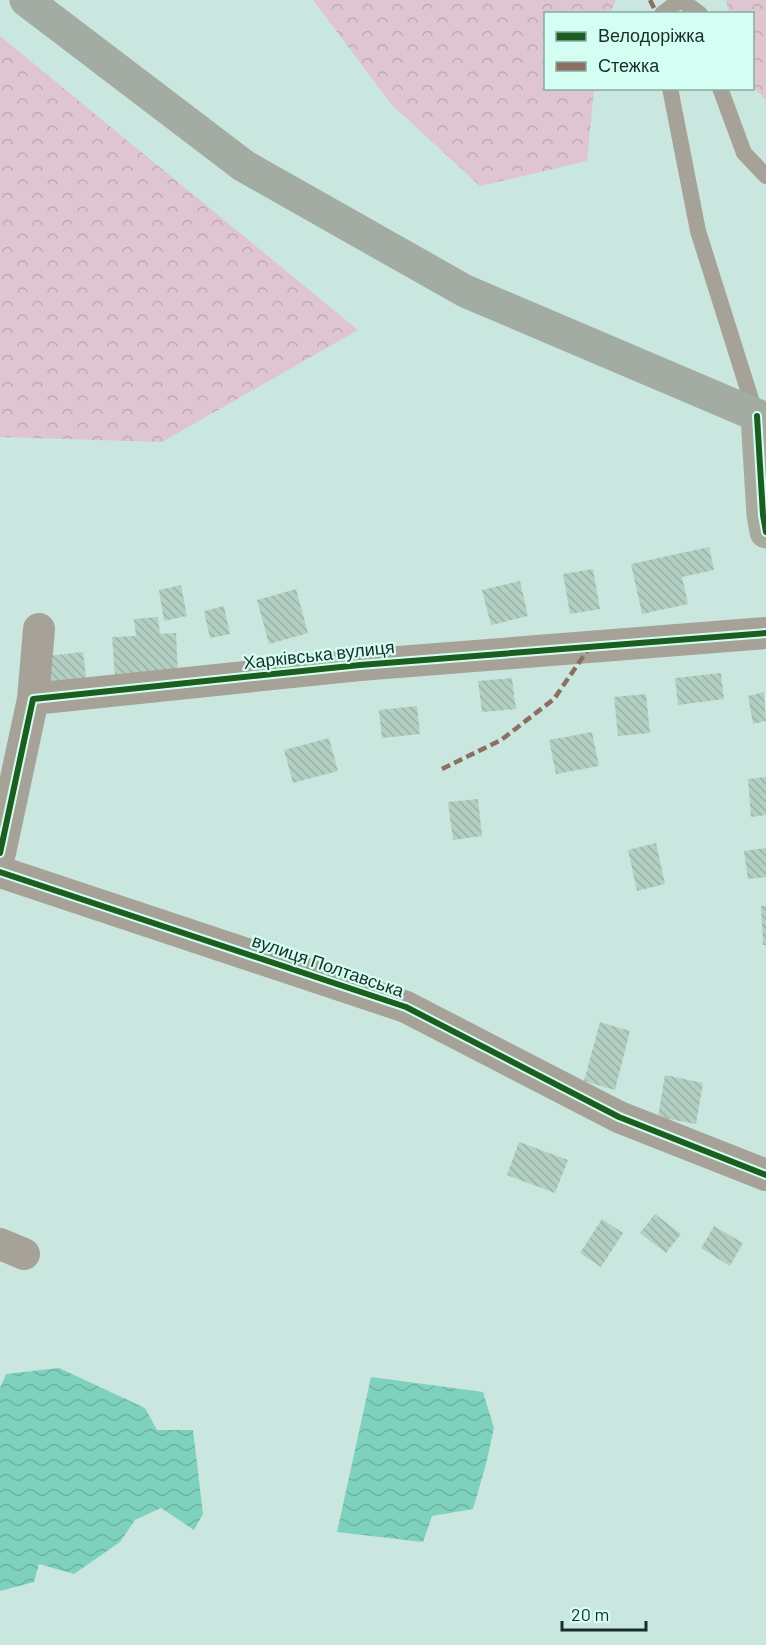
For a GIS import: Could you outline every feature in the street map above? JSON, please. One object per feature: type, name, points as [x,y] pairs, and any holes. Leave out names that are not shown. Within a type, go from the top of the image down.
[{"type":"highway","points":[[26,0],[244,166],[465,291],[761,418]]},
{"type":"street","points":[[761,418],[763,515],[766,532]]},
{"type":"street","points":[[0,853],[33,699],[39,629]]},
{"type":"street","name":"Харківська вулиця","points":[[33,699],[360,664],[766,633]]},
{"type":"street","name":"вулиця Полтавська","points":[[0,872],[406,1007],[619,1117],[766,1175]]},
{"type":"lane","points":[[665,12],[681,0],[697,12]]},
{"type":"lane","points":[[670,90],[698,231],[761,418]]},
{"type":"lane","points":[[721,90],[744,153],[766,176]]},
{"type":"green space","points":[[313,0],[616,0],[610,12],[544,12],[544,90],[594,90],[587,161],[480,186],[391,104]]},
{"type":"green space","points":[[726,0],[766,0],[766,100],[754,88],[754,12],[729,12]]},
{"type":"green space","points":[[0,36],[358,330],[162,442],[0,437]]},
{"type":"water","points":[[59,1368],[145,1408],[157,1430],[193,1430],[203,1514],[194,1530],[161,1508],[135,1520],[120,1542],[74,1574],[39,1564],[34,1582],[0,1591],[0,1388],[6,1374]]},
{"type":"water","points":[[371,1377],[483,1392],[494,1428],[473,1509],[432,1516],[423,1542],[337,1532]]},
{"type":"building","points":[[709,547],[714,570],[682,577],[688,604],[642,614],[631,564]]},
{"type":"building","points":[[593,569],[600,609],[570,614],[563,574]]},
{"type":"building","points":[[520,581],[528,616],[491,625],[482,590]]},
{"type":"building","points":[[181,585],[187,616],[164,621],[159,590]]},
{"type":"building","points":[[296,589],[308,633],[269,644],[257,600]]},
{"type":"building","points":[[224,606],[230,634],[210,638],[204,611]]},
{"type":"building","points":[[158,617],[160,634],[176,633],[178,673],[115,677],[112,637],[136,636],[134,619]]},
{"type":"building","points":[[83,652],[87,684],[50,688],[47,656]]},
{"type":"building","points":[[721,673],[724,699],[678,705],[675,678]]},
{"type":"building","points":[[512,678],[516,709],[482,712],[478,681]]},
{"type":"building","points":[[764,692],[766,721],[753,724],[748,696]]},
{"type":"building","points":[[646,694],[650,733],[618,736],[614,697]]},
{"type":"building","points":[[417,706],[420,734],[382,738],[379,710]]},
{"type":"building","points":[[592,732],[599,766],[556,774],[549,740]]},
{"type":"building","points":[[329,738],[338,771],[293,783],[284,750]]},
{"type":"building","points":[[766,777],[766,815],[751,817],[748,779]]},
{"type":"building","points":[[478,799],[482,836],[453,840],[448,802]]},
{"type":"building","points":[[656,843],[665,884],[637,891],[628,850]]},
{"type":"building","points":[[766,848],[766,877],[748,879],[744,851]]},
{"type":"building","points":[[761,906],[766,906],[766,945],[763,945]]},
{"type":"building","points":[[600,1022],[630,1031],[615,1090],[584,1081]]},
{"type":"building","points":[[665,1075],[703,1083],[696,1124],[658,1117]]},
{"type":"building","points":[[519,1142],[568,1160],[555,1193],[507,1175]]},
{"type":"building","points":[[655,1214],[681,1234],[666,1253],[640,1233]]},
{"type":"building","points":[[602,1219],[623,1233],[601,1267],[580,1253]]},
{"type":"building","points":[[714,1226],[743,1243],[730,1266],[701,1248]]},
{"type":"marked path","points":[[650,0],[656,12]]},
{"type":"marked path","points":[[442,769],[501,740],[554,699],[589,648]]},
{"type":"cycle path","points":[[757,416],[766,532]]},
{"type":"cycle path","points":[[0,853],[33,699],[360,665],[766,633]]},
{"type":"cycle path","points":[[0,872],[406,1007],[619,1117],[766,1175]]}]
